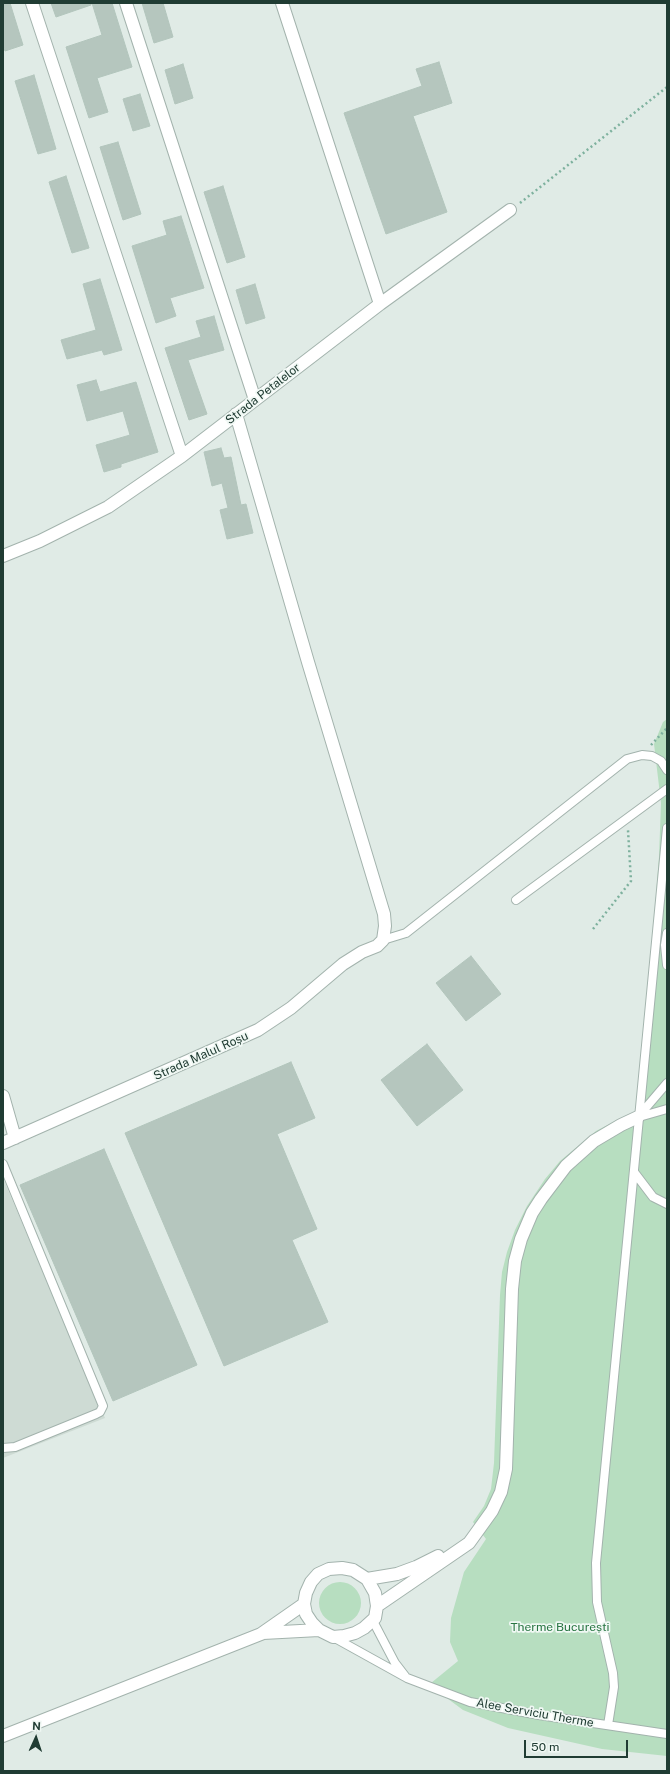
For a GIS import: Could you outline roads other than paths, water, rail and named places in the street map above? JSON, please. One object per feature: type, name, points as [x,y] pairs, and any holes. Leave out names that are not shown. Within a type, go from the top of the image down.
[{"type":"street","points":[[32,3],[182,456]]},
{"type":"street","points":[[126,3],[255,400]]},
{"type":"street","points":[[282,3],[380,304]]},
{"type":"street","name":"Strada Petalelor","points":[[3,556],[47,538],[108,506],[182,456],[380,304],[510,210]]},
{"type":"street","points":[[236,414],[308,662],[384,914],[385,926],[383,940]]},
{"type":"street","name":"Strada Malul Roșu","points":[[3,1143],[258,1030],[291,1008],[343,964],[362,952],[377,946],[383,940]]},
{"type":"street","points":[[3,1096],[15,1138]]},
{"type":"street","points":[[377,1606],[469,1543],[492,1511],[501,1492],[504,1480],[507,1453],[512,1289],[518,1250],[527,1225],[549,1187],[574,1158],[605,1134],[638,1117]]},
{"type":"street","points":[[367,1579],[397,1574],[469,1543]]},
{"type":"street","points":[[342,1568],[354,1570],[367,1579],[375,1592],[377,1606],[373,1620],[355,1633],[333,1637],[319,1630],[312,1623],[306,1614],[304,1604],[310,1582],[318,1574],[329,1569],[342,1568]]},
{"type":"street","points":[[3,1736],[261,1634],[304,1604]]},
{"type":"street","points":[[261,1634],[319,1630]]},
{"type":"lane","points":[[383,940],[406,933],[627,759],[642,755],[652,756],[661,761],[667,770]]},
{"type":"lane","points":[[516,900],[667,789]]},
{"type":"lane","points":[[608,1725],[614,1687],[613,1673],[597,1602],[596,1570],[638,1117],[667,828]]},
{"type":"lane","points":[[667,933],[665,945],[667,965]]},
{"type":"lane","points":[[638,1117],[667,1083]]},
{"type":"lane","points":[[638,1117],[667,1109]]},
{"type":"lane","points":[[3,1164],[103,1406],[100,1412],[96,1414],[15,1447],[3,1448]]},
{"type":"lane","points":[[634,1172],[653,1196],[667,1204]]},
{"type":"lane","points":[[373,1620],[395,1663],[407,1678]]},
{"type":"lane","name":"Alee Serviciu Therme","points":[[333,1637],[407,1678],[470,1702],[667,1734]]},
{"type":"park label","name":"Therme București","points":[[560,1627]]}]
